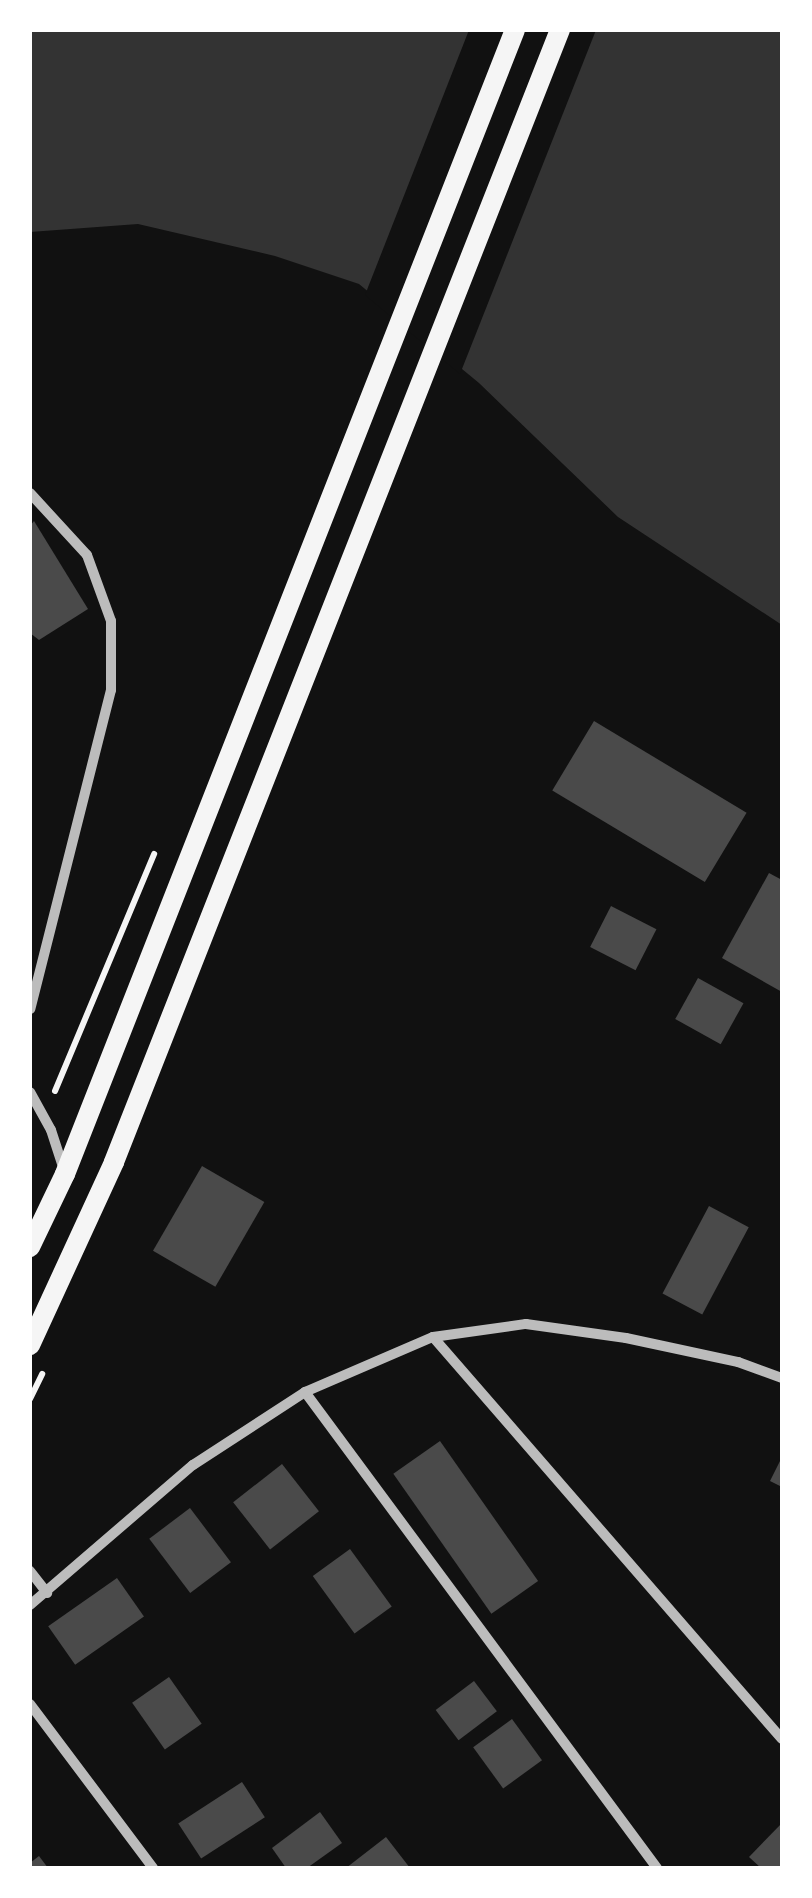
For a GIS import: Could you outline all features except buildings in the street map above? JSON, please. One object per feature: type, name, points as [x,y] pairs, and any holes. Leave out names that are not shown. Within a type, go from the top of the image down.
[{"type":"main road","points":[[30,1248],[65,1174],[515,30]]},
{"type":"main road","points":[[30,1345],[114,1162],[560,30]]},
{"type":"street","points":[[30,492],[87,555],[111,621],[112,690],[30,1008]]},
{"type":"street","points":[[30,1092],[65,1174]]},
{"type":"street","points":[[30,1605],[193,1465],[305,1392],[433,1337],[526,1324],[626,1338],[738,1362],[782,1378]]},
{"type":"street","points":[[433,1337],[782,1739]]},
{"type":"street","points":[[305,1392],[657,1868]]},
{"type":"street","points":[[30,1571],[47,1593]]},
{"type":"street","points":[[30,1704],[153,1868]]},
{"type":"path","points":[[42,1114],[67,1069],[160,840]]},
{"type":"shaded area","points":[[30,30],[782,30],[782,625],[618,517],[479,383],[359,284],[275,256],[138,224],[30,232]]},
{"type":"pier","points":[[469,30],[596,30],[460,374],[365,295]]}]
